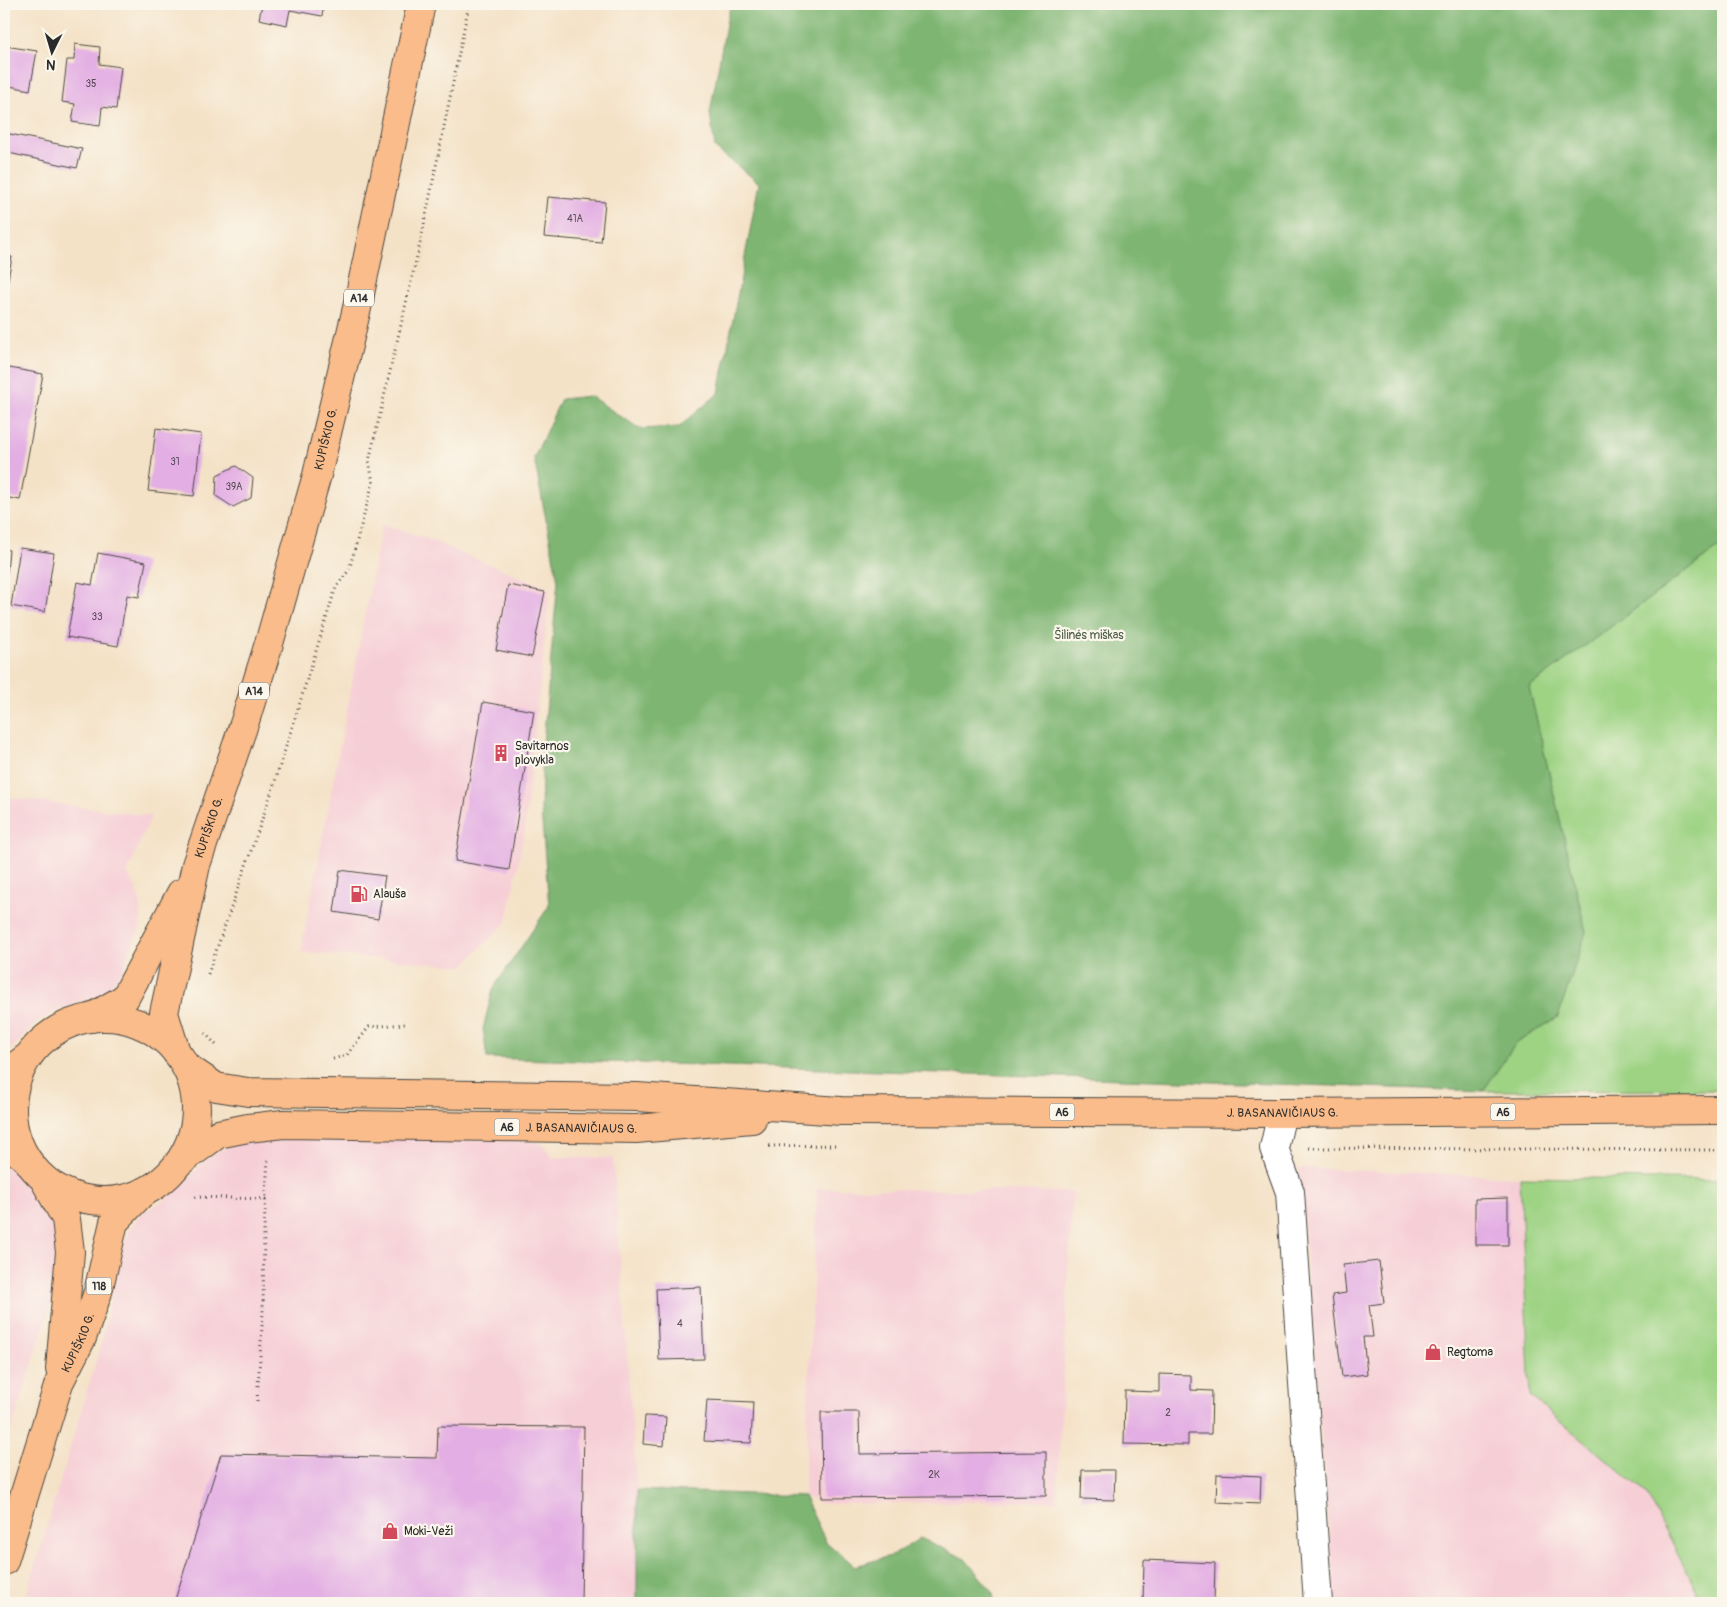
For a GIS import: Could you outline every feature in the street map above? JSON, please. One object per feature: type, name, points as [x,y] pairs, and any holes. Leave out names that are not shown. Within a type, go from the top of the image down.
[{"type":"main road","name":"KUPIŠKIO G.","points":[[180,1161],[192,1138],[196,1114],[194,1090],[180,1059],[164,1013],[196,865],[256,685],[294,558],[316,475],[357,308],[421,4]]},
{"type":"main road","name":"KUPIŠKIO G.","points":[[91,1018],[124,998],[196,865]]},
{"type":"main road","points":[[4,1075],[26,1058],[44,1039],[66,1025],[91,1018],[115,1018],[138,1024],[159,1035],[180,1059]]},
{"type":"main road","points":[[26,1058],[15,1082],[11,1107],[14,1149],[45,1181],[67,1194],[91,1201],[116,1201],[141,1194],[163,1180],[180,1161]]},
{"type":"main road","name":"J. BASANAVIČIAUS G.","points":[[180,1059],[216,1087],[248,1092],[637,1098],[841,1111],[1282,1113],[1723,1110]]},
{"type":"main road","name":"J. BASANAVIČIAUS G.","points":[[180,1161],[218,1134],[282,1124],[636,1129],[841,1111]]},
{"type":"main road","name":"KUPIŠKIO G.","points":[[45,1181],[66,1219],[70,1252],[59,1383]]},
{"type":"main road","name":"KUPIŠKIO G.","points":[[4,1561],[59,1383],[82,1338],[98,1292],[114,1222],[141,1194]]},
{"type":"street","points":[[1282,1113],[1274,1148],[1290,1192],[1318,1603]]},
{"type":"path","points":[[206,979],[270,797],[336,587],[349,570],[373,482],[370,461],[420,244],[469,4]]},
{"type":"path","points":[[328,1060],[348,1055],[369,1027],[405,1024]]},
{"type":"path","points":[[203,1026],[205,1033],[223,1053]]},
{"type":"path","points":[[762,1147],[842,1145]]},
{"type":"path","points":[[1274,1148],[1723,1150]]},
{"type":"path","points":[[257,1401],[264,1312],[268,1156]]},
{"type":"path","points":[[196,1197],[266,1199]]},
{"type":"shaded area","points":[[382,524],[425,538],[550,589],[524,833],[507,921],[463,966],[301,952]]},
{"type":"shaded area","points":[[4,797],[151,816],[127,874],[136,887],[141,906],[140,927],[122,971],[112,985],[97,996],[59,1010],[39,1020],[4,1056]]},
{"type":"shaded area","points":[[274,1136],[535,1141],[546,1148],[552,1157],[613,1158],[637,1490],[637,1603],[24,1603],[101,1344],[122,1248],[130,1228],[144,1212],[165,1200],[204,1161],[220,1150],[245,1141]]},
{"type":"shaded area","points":[[4,1159],[41,1201],[54,1224],[57,1254],[51,1305],[4,1453]]},
{"type":"shaded area","points":[[1299,1168],[1520,1177],[1530,1396],[1646,1493],[1703,1603],[1335,1603]]},
{"type":"shaded area","points":[[817,1188],[1073,1192],[1057,1501],[822,1504],[804,1496]]},
{"type":"green space","name":"Šilinės miškas","points":[[731,4],[1723,4],[1723,544],[1529,687],[1586,932],[1558,1017],[1516,1043],[1483,1091],[487,1058],[483,1029],[493,989],[549,906],[541,810],[543,744],[558,581],[534,458],[561,399],[590,396],[640,429],[679,427],[719,393],[759,183],[715,148],[710,113]]},
{"type":"green space","points":[[1723,544],[1723,1090],[1483,1091],[1516,1043],[1558,1017],[1586,932],[1529,687]]},
{"type":"green space","points":[[1520,1177],[1723,1180],[1723,1603],[1703,1603],[1646,1493],[1530,1396]]},
{"type":"green space","points":[[637,1490],[804,1496],[826,1542],[855,1566],[894,1555],[920,1538],[964,1558],[992,1591],[995,1603],[637,1603]]},
{"type":"building","points":[[262,4],[324,4],[322,16],[290,10],[287,25],[259,19]]},
{"type":"building","points":[[75,44],[100,47],[99,64],[121,67],[116,109],[102,107],[100,126],[72,122],[75,104],[62,102],[67,60],[74,60]]},
{"type":"building","points":[[5,46],[37,51],[30,90],[4,85]]},
{"type":"building","points":[[5,133],[82,149],[77,168],[4,152]]},
{"type":"building","points":[[548,197],[605,202],[601,242],[544,237]]},
{"type":"building","points":[[4,255],[12,257],[6,291],[4,291]]},
{"type":"building","points":[[4,367],[43,374],[20,500],[4,497]]},
{"type":"building","points":[[156,428],[201,434],[194,496],[148,491]]},
{"type":"building","points":[[236,466],[253,478],[251,498],[233,507],[216,496],[217,475]]},
{"type":"building","points":[[20,548],[54,553],[45,612],[11,606]]},
{"type":"building","points":[[4,549],[9,550],[7,572],[4,571]]},
{"type":"building","points":[[98,553],[146,562],[139,597],[127,595],[118,646],[67,637],[77,582],[92,585]]},
{"type":"building","points":[[508,585],[545,592],[532,657],[496,650]]},
{"type":"building","points":[[483,702],[534,711],[509,870],[455,861]]},
{"type":"building","name":"Alauša","points":[[340,870],[385,876],[378,919],[334,912]]},
{"type":"building","points":[[1508,1198],[1508,1245],[1475,1245],[1475,1199]]},
{"type":"building","points":[[1379,1261],[1384,1303],[1369,1305],[1373,1337],[1363,1337],[1367,1374],[1342,1377],[1332,1295],[1346,1293],[1343,1265]]},
{"type":"building","points":[[701,1287],[704,1359],[659,1360],[656,1289]]},
{"type":"building","points":[[1159,1374],[1191,1375],[1191,1390],[1212,1391],[1211,1434],[1188,1434],[1188,1445],[1124,1444],[1125,1391],[1159,1392]]},
{"type":"building","points":[[707,1400],[753,1402],[751,1443],[704,1441]]},
{"type":"building","points":[[821,1412],[859,1412],[860,1454],[1046,1452],[1046,1496],[822,1498]]},
{"type":"building","points":[[645,1416],[666,1417],[664,1446],[643,1444]]},
{"type":"building","name":"Moki-Veži","points":[[438,1426],[584,1427],[581,1603],[174,1603],[221,1454],[437,1458]]},
{"type":"building","points":[[1082,1470],[1115,1470],[1114,1500],[1081,1499]]},
{"type":"building","points":[[1217,1474],[1261,1476],[1260,1504],[1216,1502]]},
{"type":"building","points":[[1144,1560],[1215,1563],[1214,1603],[1143,1603]]},
{"type":"place","name":"Savitarnos plovykla","points":[[501,753]]},
{"type":"place","name":"Alauša","points":[[359,894]]},
{"type":"place","name":"Regtoma","points":[[1433,1352]]},
{"type":"place","name":"Moki-Veži","points":[[390,1531]]}]
